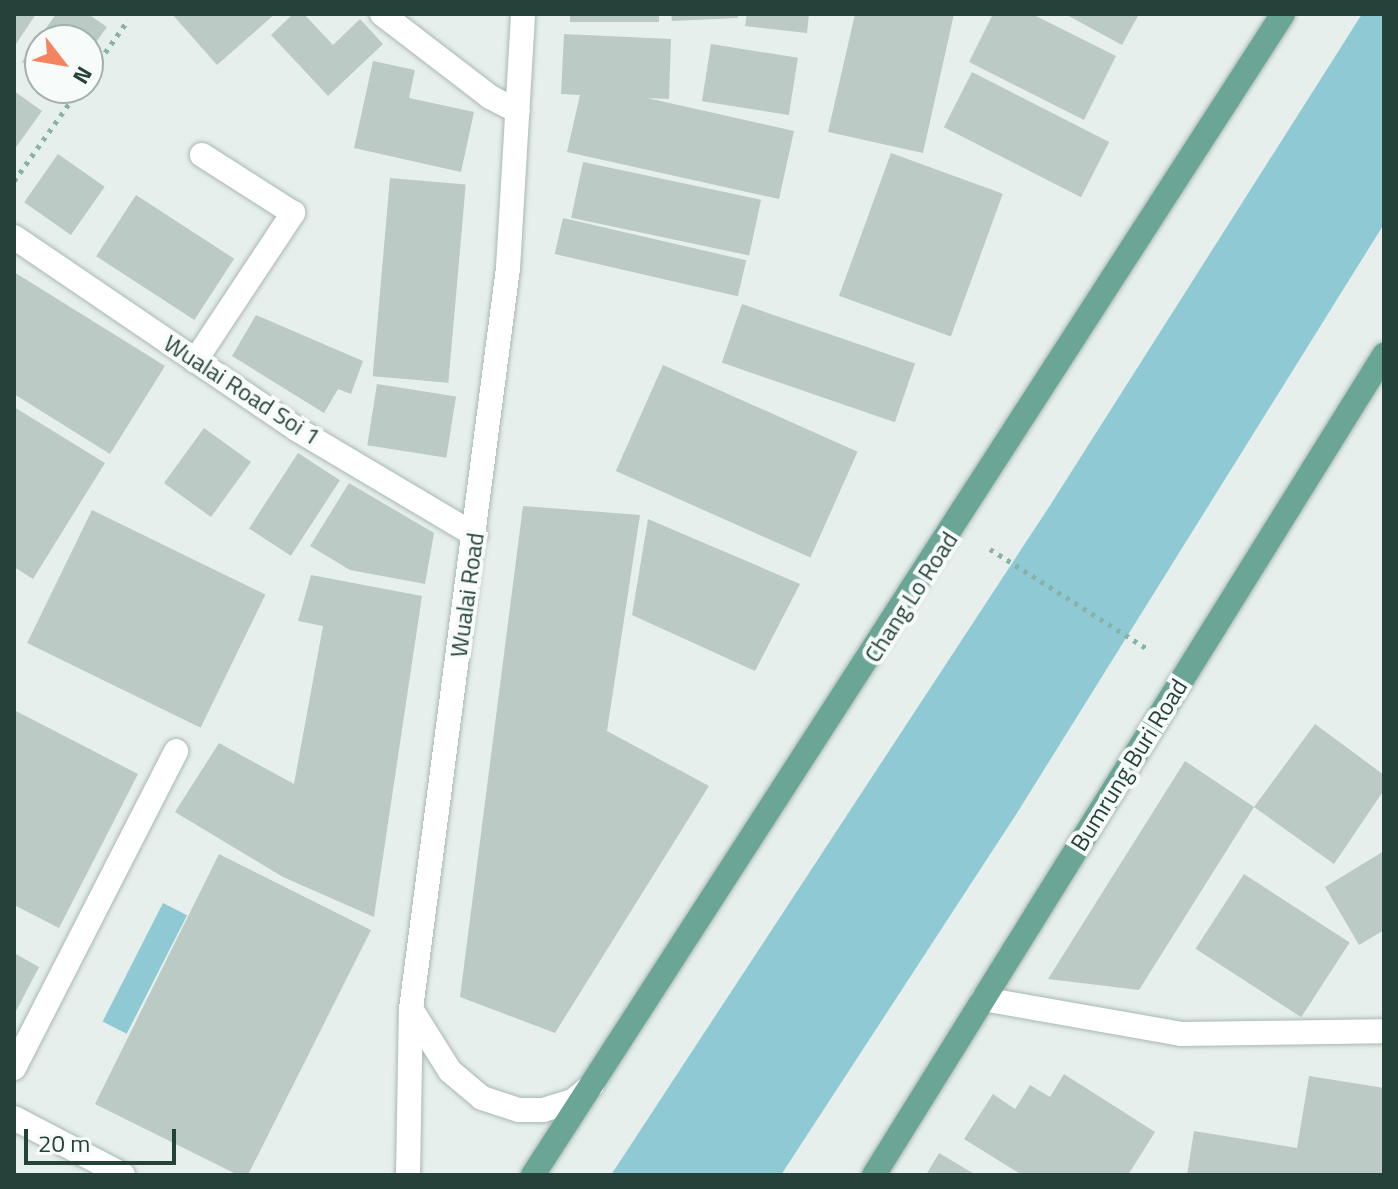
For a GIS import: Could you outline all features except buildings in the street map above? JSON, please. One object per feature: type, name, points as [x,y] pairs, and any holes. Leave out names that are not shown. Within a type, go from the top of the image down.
[{"type":"main road","name":"Chang Lo Road","points":[[533,1175],[600,1078],[1283,14]]},
{"type":"main road","name":"Bumrung Buri Road","points":[[874,1175],[1384,355]]},
{"type":"street","points":[[382,14],[490,97],[518,111]]},
{"type":"street","name":"Wualai Road","points":[[408,1175],[411,1009],[508,268],[523,14]]},
{"type":"street","points":[[195,361],[293,213],[202,155]]},
{"type":"street","name":"Wualai Road Soi 1","points":[[14,237],[298,430],[475,535]]},
{"type":"street","points":[[14,1068],[176,751]]},
{"type":"street","points":[[983,999],[1181,1034],[1384,1031]]},
{"type":"street","points":[[411,1009],[450,1071],[482,1098],[519,1110],[543,1110],[573,1101],[600,1078]]},
{"type":"street","points":[[14,1118],[123,1175]]},
{"type":"path","points":[[104,54],[128,20]]},
{"type":"path","points":[[14,181],[69,104]]},
{"type":"path","points":[[990,549],[1146,648]]},
{"type":"water","points":[[1362,14],[1384,14],[1384,224],[1017,813],[781,1175],[611,1175],[1049,507]]},
{"type":"water","points":[[163,903],[187,915],[127,1034],[103,1022]]}]
